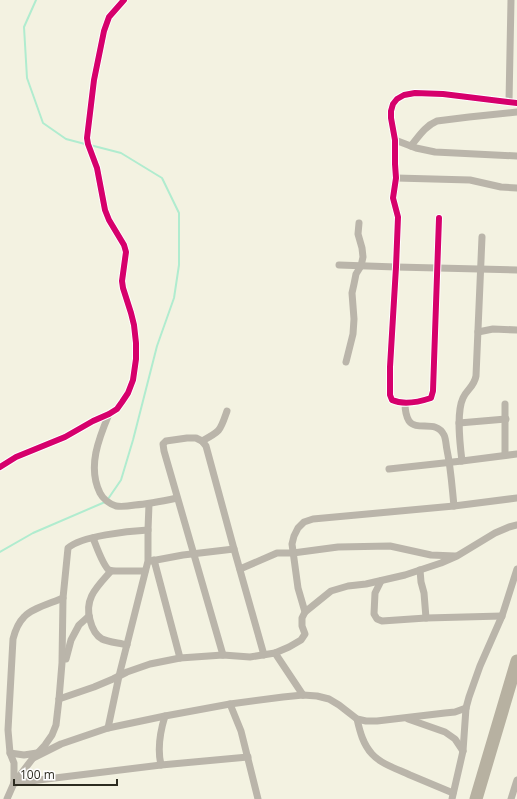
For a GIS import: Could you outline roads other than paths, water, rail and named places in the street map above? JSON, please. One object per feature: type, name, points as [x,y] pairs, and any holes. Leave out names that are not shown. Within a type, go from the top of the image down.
[{"type":"highway","points":[[476,799],[517,661]]},
{"type":"street","points":[[0,467],[16,457],[65,437],[93,420],[109,414],[117,409],[128,393],[133,380],[136,359],[136,342],[134,325],[122,281],[126,252],[124,245],[109,220],[105,210],[97,168],[87,138],[94,80],[104,31],[110,17],[124,0]]},
{"type":"street","points":[[439,218],[434,385],[432,395],[431,398],[422,400],[397,402],[392,400],[390,395],[390,368],[398,218],[393,198],[396,178],[395,140],[391,111],[393,104],[397,99],[404,95],[415,93],[429,93],[513,103],[514,14],[511,0]]},
{"type":"street","points":[[411,146],[425,128],[432,123],[469,117],[517,112]]},
{"type":"street","points":[[395,140],[424,150],[435,152],[517,156]]},
{"type":"street","points":[[396,178],[470,180],[501,187],[517,188]]},
{"type":"street","points":[[346,362],[353,334],[354,319],[352,293],[356,274],[363,257],[358,234],[359,223]]},
{"type":"street","points":[[462,461],[459,440],[460,408],[465,394],[475,381],[477,368],[482,237]]},
{"type":"street","points":[[339,265],[517,270]]},
{"type":"street","points":[[478,332],[493,329],[517,330]]},
{"type":"street","points":[[405,402],[409,422],[414,425],[432,426],[440,429],[444,435],[450,462],[454,506]]},
{"type":"street","points":[[505,455],[506,404]]},
{"type":"street","points":[[202,441],[219,431],[227,411]]},
{"type":"street","points":[[109,414],[99,438],[94,469],[95,480],[102,496],[109,503],[117,506],[149,504],[177,498]]},
{"type":"street","points":[[460,423],[506,419]]},
{"type":"street","points":[[223,655],[164,451],[163,444],[166,441],[196,438],[202,441],[206,446],[264,655]]},
{"type":"street","points":[[389,469],[517,454]]},
{"type":"street","points":[[305,612],[298,588],[292,544],[298,528],[304,522],[313,519],[454,506],[517,498]]},
{"type":"street","points":[[149,504],[148,530],[151,560],[180,658]]},
{"type":"street","points":[[59,699],[94,688],[127,672],[150,664],[180,658],[223,655],[250,657],[275,653],[297,643],[303,637],[302,618],[305,612],[331,591],[348,586],[381,581],[441,563],[458,556],[509,526],[517,525]]},
{"type":"street","points":[[7,799],[14,783],[35,755],[45,745],[52,735],[56,724],[63,649],[63,598],[68,548],[76,543],[93,538],[122,532],[148,530]]},
{"type":"street","points":[[93,538],[106,566],[111,571],[145,572]]},
{"type":"street","points":[[240,569],[277,553],[293,554],[338,547],[390,546],[431,555],[458,556]]},
{"type":"street","points":[[151,560],[234,549]]},
{"type":"street","points":[[108,728],[119,676],[145,572],[151,560]]},
{"type":"street","points":[[357,719],[361,735],[372,755],[394,768],[452,796],[463,752],[466,708],[475,681],[502,616],[517,569]]},
{"type":"street","points":[[420,570],[426,618]]},
{"type":"street","points":[[111,571],[90,597],[88,604],[89,616],[96,634],[103,639],[127,645]]},
{"type":"street","points":[[381,581],[375,593],[374,614],[377,619],[382,621],[502,616]]},
{"type":"street","points":[[14,783],[14,763],[10,753],[8,730],[13,639],[15,630],[24,616],[63,598]]},
{"type":"street","points":[[61,677],[71,640],[79,625],[89,616]]},
{"type":"street","points":[[275,653],[303,695]]},
{"type":"street","points":[[10,753],[35,755],[61,744],[108,728],[230,704],[303,695],[329,699],[357,719],[366,721],[450,713],[466,708]]},
{"type":"street","points":[[230,704],[241,731],[258,799]]},
{"type":"street","points":[[161,765],[159,747],[161,729],[165,716]]},
{"type":"street","points":[[406,718],[444,732],[455,739],[463,752]]},
{"type":"street","points":[[14,783],[161,765],[248,757]]},
{"type":"street","points":[[511,799],[517,780]]},
{"type":"waterway","points":[[36,0],[24,27],[27,78],[43,123],[66,139],[85,144]]},
{"type":"waterway","points":[[90,145],[121,153],[162,178],[179,213],[179,265],[174,298],[157,346],[133,440],[121,480],[108,499]]},
{"type":"waterway","points":[[0,552],[33,533],[105,502]]}]
